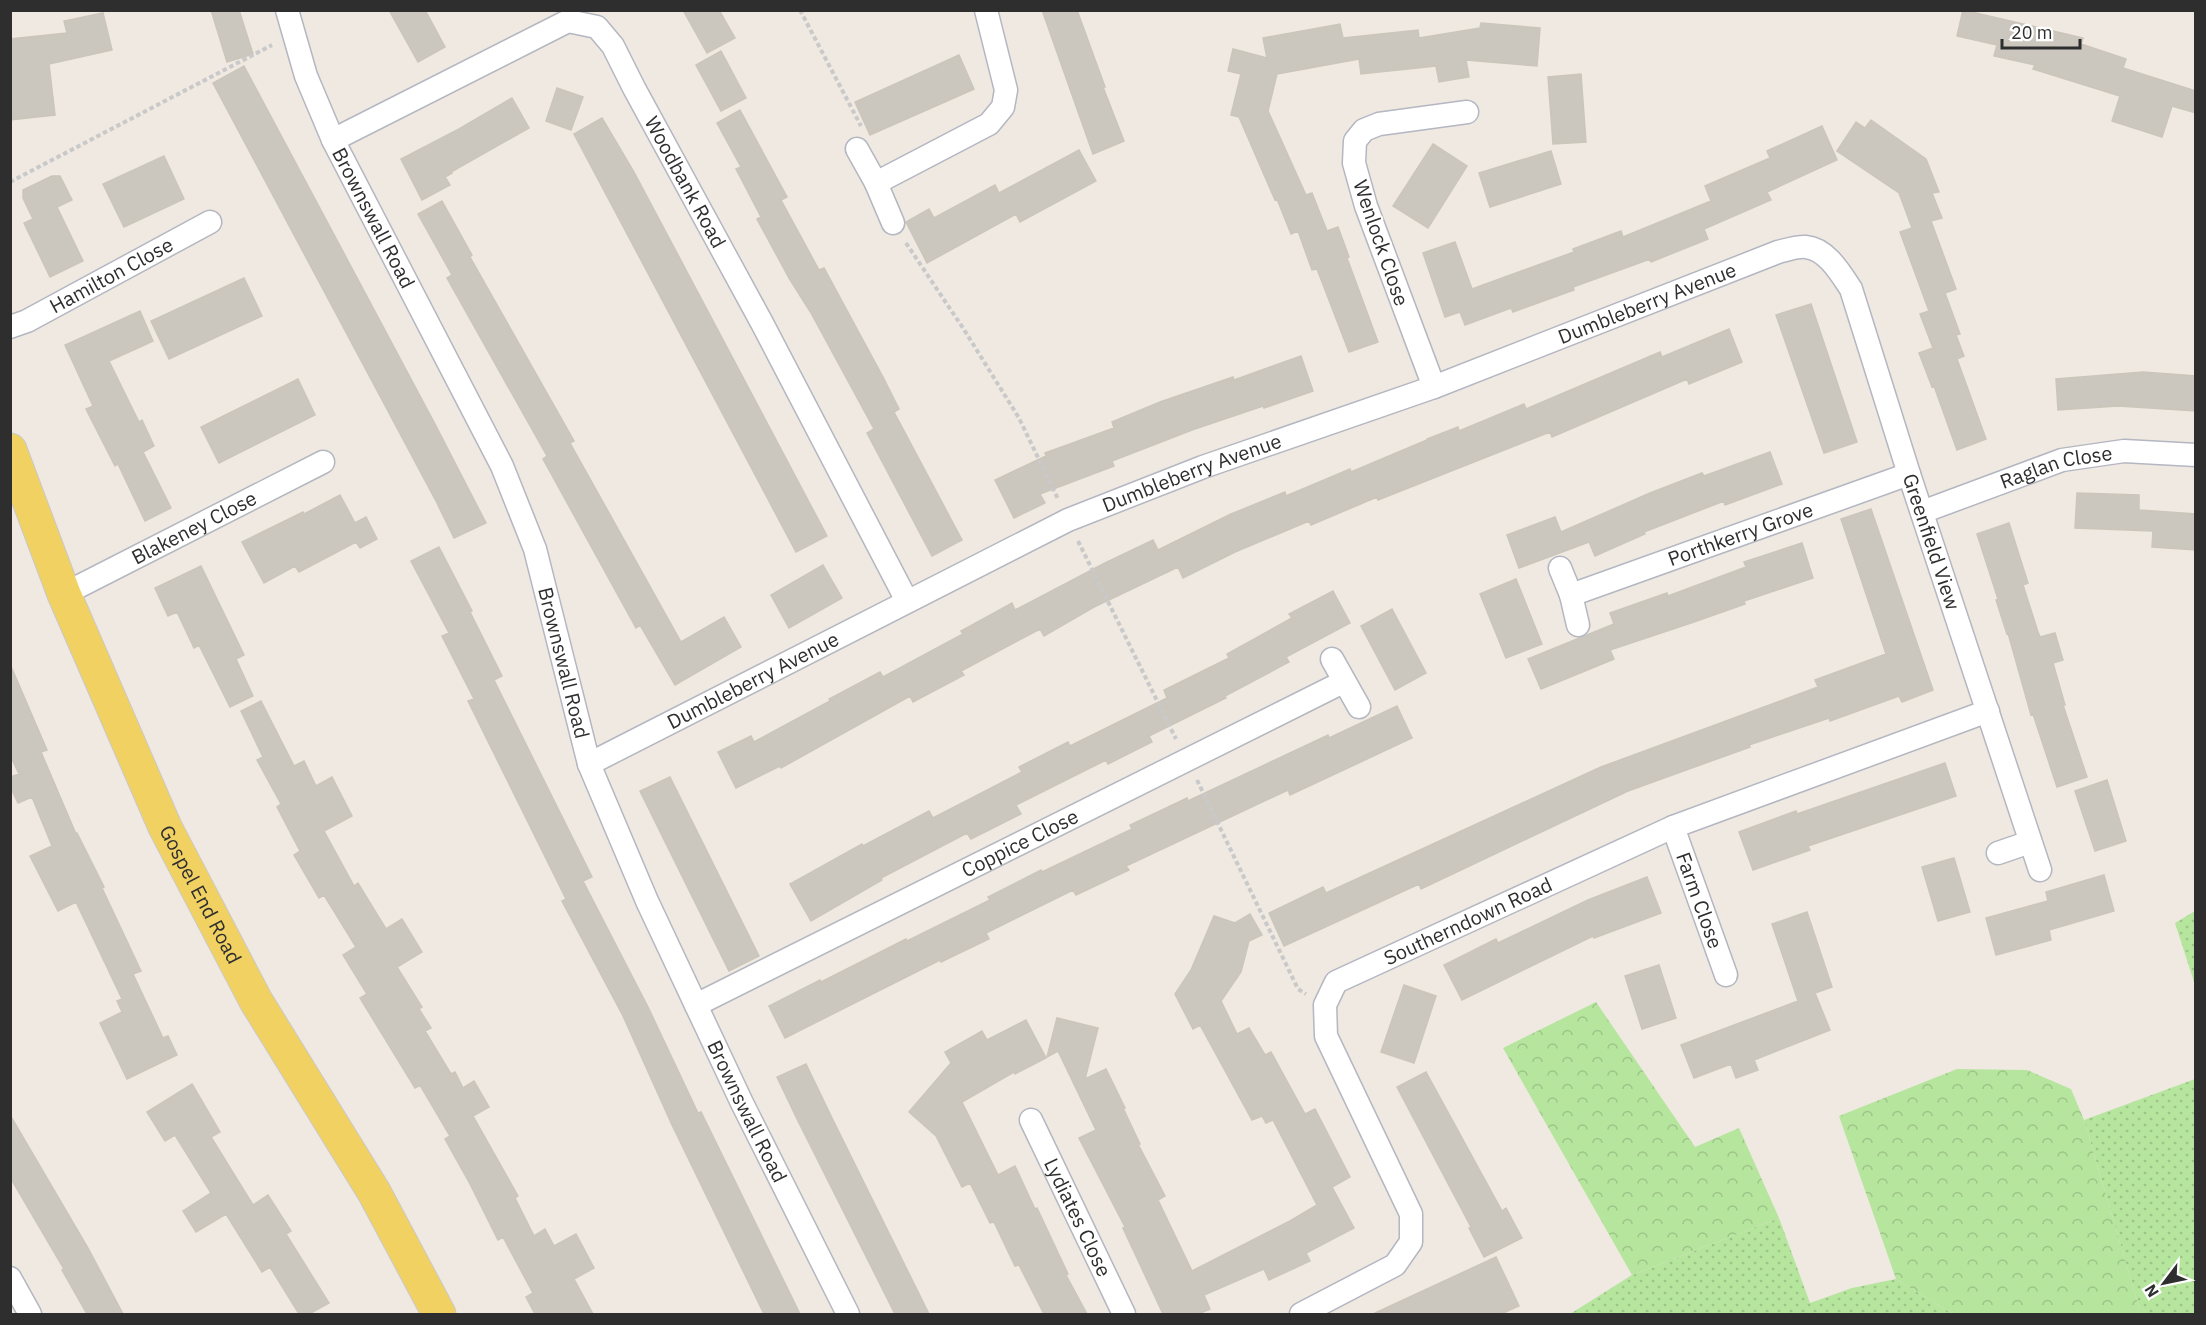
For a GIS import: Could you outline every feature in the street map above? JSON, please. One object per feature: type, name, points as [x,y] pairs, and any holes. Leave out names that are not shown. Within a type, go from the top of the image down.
[{"type":"main road","name":"Gospel End Road","points":[[10,450],[64,594],[165,827],[256,1001],[374,1192],[439,1314]]},
{"type":"street","name":"Brownswall Road","points":[[287,10],[306,76],[333,140],[502,466],[535,549],[589,764],[647,901],[782,1186],[848,1314]]},
{"type":"street","points":[[876,183],[989,124],[1003,107],[1006,90],[986,10]]},
{"type":"street","name":"Woodbank Road","points":[[333,140],[568,21],[597,27],[614,46],[634,88],[762,323],[907,601]]},
{"type":"street","name":"Wenlock Close","points":[[1434,387],[1366,206],[1354,163],[1355,141],[1364,130],[1379,124],[1467,112]]},
{"type":"street","points":[[861,142],[893,223]]},
{"type":"street","name":"Hamilton Close","points":[[10,327],[27,321],[210,222]]},
{"type":"street","name":"Dumbleberry Avenue","points":[[589,764],[1068,520],[1203,467],[1434,387],[1778,252],[1807,247],[1820,252]]},
{"type":"street","name":"Greenfield View","points":[[1820,252],[1835,267],[1851,289],[1909,474],[2040,870]]},
{"type":"street","name":"Raglan Close","points":[[1922,512],[2081,455],[2124,451],[2196,455]]},
{"type":"street","name":"Blakeney Close","points":[[64,594],[323,462]]},
{"type":"street","name":"Porthkerry Grove","points":[[1571,595],[1909,474]]},
{"type":"street","points":[[1560,568],[1571,595],[1578,625]]},
{"type":"street","points":[[1332,659],[1359,707]]},
{"type":"street","name":"Coppice Close","points":[[696,1005],[1343,682]]},
{"type":"street","name":"Southerndown Road","points":[[1325,1005],[1336,982],[1672,827],[1988,711]]},
{"type":"street","name":"Farm Close","points":[[1672,827],[1726,975]]},
{"type":"street","points":[[1998,853],[2030,842]]},
{"type":"street","points":[[1301,1314],[1395,1265],[1411,1242],[1411,1214],[1326,1036],[1325,1005]]},
{"type":"street","name":"Lydiates Close","points":[[1031,1120],[1124,1314]]},
{"type":"street","points":[[10,1278],[30,1314]]},
{"type":"path","points":[[800,10],[861,142]]},
{"type":"path","points":[[10,182],[294,34]]},
{"type":"path","points":[[893,223],[963,328],[1019,418],[1298,989],[1325,1005]]},
{"type":"green space","points":[[2195,911],[2195,985],[2175,923]]},
{"type":"green space","points":[[1596,1002],[1695,1147],[1739,1128],[1779,1218],[1632,1275],[1503,1048]]},
{"type":"green space","points":[[1957,1069],[2027,1070],[2071,1089],[2084,1120],[2141,1314],[1953,1314],[1896,1279],[1839,1116]]},
{"type":"green space","points":[[2195,1079],[2195,1314],[2141,1314],[2084,1120]]},
{"type":"green space","points":[[1779,1218],[1810,1303],[1852,1288],[1896,1279],[1953,1314],[1570,1314],[1632,1275]]},
{"type":"building","points":[[211,10],[239,10],[253,54],[227,62]]},
{"type":"building","points":[[389,10],[425,10],[445,47],[418,62]]},
{"type":"building","points":[[683,10],[719,10],[735,38],[707,53]]},
{"type":"building","points":[[1042,10],[1077,10],[1124,141],[1093,154]]},
{"type":"building","points":[[1963,10],[2083,38],[2081,44],[2126,59],[2123,68],[2196,91],[2196,113],[2172,106],[2162,137],[2112,121],[2120,96],[2033,69],[2035,65],[1994,56],[1997,45],[1957,36]]},
{"type":"building","points":[[103,13],[112,50],[49,64],[55,115],[10,120],[10,39],[67,33],[64,21]]},
{"type":"building","points":[[1481,23],[1540,28],[1537,66],[1466,60],[1469,77],[1439,82],[1436,66],[1361,74],[1359,59],[1277,74],[1268,111],[1306,195],[1312,193],[1327,231],[1338,227],[1378,342],[1349,352],[1317,269],[1312,270],[1298,231],[1291,234],[1239,117],[1231,115],[1241,74],[1228,71],[1233,49],[1267,58],[1263,38],[1340,24],[1343,38],[1418,30],[1419,38],[1480,28]]},
{"type":"building","points":[[721,51],[746,98],[721,111],[696,65]]},
{"type":"building","points":[[959,55],[974,89],[870,135],[855,102]]},
{"type":"building","points":[[244,66],[486,523],[454,538],[213,83]]},
{"type":"building","points":[[1581,74],[1586,142],[1553,144],[1548,77]]},
{"type":"building","points":[[557,88],[583,97],[571,130],[546,121]]},
{"type":"building","points":[[512,98],[529,128],[451,172],[445,177],[450,185],[422,200],[401,159]]},
{"type":"building","points":[[740,110],[787,197],[781,200],[819,270],[824,268],[883,377],[899,409],[894,412],[962,540],[932,556],[867,433],[874,429],[757,219],[761,217],[736,169],[741,167],[717,123]]},
{"type":"building","points":[[602,118],[634,172],[827,536],[796,552],[574,134]]},
{"type":"building","points":[[1871,120],[1926,159],[1939,192],[1932,193],[1942,218],[1931,221],[1956,289],[1945,293],[1960,334],[1956,335],[1964,356],[1957,359],[1986,439],[1957,450],[1934,386],[1932,387],[1919,353],[1933,348],[1920,314],[1929,311],[1900,232],[1912,228],[1899,193],[1837,151],[1856,122],[1865,128]]},
{"type":"building","points":[[1822,126],[1837,160],[1767,192],[1771,200],[1704,229],[1708,239],[1651,262],[1650,259],[1573,287],[1574,290],[1513,312],[1511,308],[1465,325],[1460,312],[1445,317],[1423,253],[1455,242],[1472,289],[1574,252],[1573,249],[1621,231],[1623,237],[1711,201],[1705,186],[1770,158],[1767,151]]},
{"type":"building","points":[[1433,144],[1467,166],[1428,228],[1393,206]]},
{"type":"building","points":[[1079,150],[1096,181],[1020,222],[1016,214],[927,263],[906,222],[929,209],[934,218],[995,185],[999,193]]},
{"type":"building","points":[[1551,151],[1561,184],[1490,207],[1479,173]]},
{"type":"building","points":[[164,156],[184,199],[124,227],[103,184]]},
{"type":"building","points":[[52,176],[60,176],[72,200],[57,207],[83,261],[50,277],[24,223],[33,219],[23,198],[23,190]]},
{"type":"building","points":[[442,201],[472,255],[470,257],[574,441],[570,443],[681,642],[724,617],[741,647],[675,685],[640,625],[636,628],[543,459],[547,456],[447,278],[452,275],[418,214]]},
{"type":"building","points":[[244,278],[262,316],[169,359],[151,321]]},
{"type":"building","points":[[1811,304],[1857,442],[1824,453],[1776,315]]},
{"type":"building","points":[[140,311],[153,341],[109,361],[139,422],[142,420],[154,446],[143,452],[171,508],[145,521],[118,464],[115,466],[86,409],[93,406],[65,345]]},
{"type":"building","points":[[1729,329],[1742,362],[1689,384],[1687,379],[1552,437],[1550,432],[1378,500],[1377,497],[1311,525],[1309,521],[1235,552],[1183,578],[1178,567],[1094,607],[1044,636],[1040,629],[961,671],[964,675],[913,702],[910,696],[781,768],[780,766],[736,788],[718,752],[751,736],[754,742],[880,672],[883,677],[963,634],[961,631],[1012,603],[1015,610],[1153,540],[1158,550],[1231,514],[1285,492],[1286,496],[1350,469],[1351,472],[1458,427],[1459,431],[1524,404],[1526,409],[1660,352],[1662,357]]},
{"type":"building","points":[[1301,356],[1313,391],[1192,430],[1112,461],[1114,466],[1040,494],[1045,503],[1014,518],[995,480],[1046,456],[1045,453],[1114,428],[1112,422],[1160,402],[1233,377],[1234,380]]},
{"type":"building","points":[[2143,372],[2196,376],[2196,411],[2118,406],[2058,410],[2056,379]]},
{"type":"building","points":[[298,379],[315,415],[219,463],[201,427]]},
{"type":"building","points":[[1770,452],[1782,484],[1725,505],[1724,501],[1644,532],[1645,534],[1595,556],[1589,542],[1519,568],[1507,535],[1555,517],[1561,532],[1702,473],[1704,476]]},
{"type":"building","points":[[2077,493],[2139,495],[2139,510],[2196,514],[2196,550],[2152,547],[2153,531],[2075,528]]},
{"type":"building","points":[[340,495],[355,523],[366,517],[377,539],[360,548],[356,542],[299,572],[295,566],[264,583],[242,542]]},
{"type":"building","points":[[1871,509],[1933,690],[1902,702],[1899,696],[1830,721],[1829,718],[1749,745],[1750,747],[1628,791],[1421,889],[1419,884],[1284,946],[1269,913],[1323,887],[1326,893],[1601,767],[1818,687],[1815,680],[1886,654],[1841,519]]},
{"type":"building","points":[[2009,523],[2028,583],[2023,585],[2040,637],[2055,633],[2063,660],[2053,663],[2065,705],[2063,705],[2087,777],[2057,787],[2033,714],[2031,715],[1977,534]]},
{"type":"building","points":[[1802,543],[1813,578],[1610,650],[1614,659],[1541,689],[1528,659],[1614,624],[1610,613],[1667,593],[1668,596],[1746,567],[1744,562]]},
{"type":"building","points":[[439,547],[502,676],[494,680],[592,877],[583,881],[648,1007],[698,1113],[701,1112],[800,1314],[764,1314],[672,1125],[623,1016],[562,901],[566,899],[468,701],[474,699],[442,636],[449,633],[411,561]]},
{"type":"building","points":[[823,565],[842,598],[789,628],[771,595]]},
{"type":"building","points":[[201,566],[244,655],[236,659],[253,696],[230,707],[199,645],[194,648],[177,612],[168,616],[155,588]]},
{"type":"building","points":[[1516,579],[1542,644],[1506,658],[1480,594]]},
{"type":"building","points":[[1333,591],[1350,623],[1286,657],[1289,662],[1225,696],[1226,698],[1149,736],[1152,742],[1108,764],[1106,760],[1016,805],[1021,814],[971,839],[967,833],[881,878],[882,880],[811,921],[790,884],[862,844],[863,846],[929,811],[933,818],[1022,772],[1019,767],[1068,742],[1070,746],[1167,698],[1164,690],[1229,658],[1227,654],[1292,618],[1289,614]]},
{"type":"building","points":[[1392,609],[1426,673],[1395,690],[1361,626]]},
{"type":"building","points":[[10,664],[47,750],[41,752],[76,834],[104,887],[102,888],[141,971],[133,974],[163,1038],[168,1036],[177,1055],[127,1079],[100,1023],[122,1012],[117,1001],[122,999],[76,902],[58,911],[30,856],[52,846],[32,797],[18,803],[10,786],[10,777],[19,774],[10,755]]},
{"type":"building","points":[[261,701],[294,766],[304,761],[316,786],[332,777],[352,816],[324,831],[354,886],[358,883],[386,929],[402,919],[422,952],[397,967],[422,1007],[419,1009],[431,1028],[425,1031],[451,1074],[455,1072],[463,1088],[474,1081],[489,1107],[473,1116],[518,1196],[515,1198],[534,1236],[545,1229],[554,1246],[576,1234],[594,1268],[574,1279],[593,1314],[535,1314],[526,1297],[533,1293],[503,1237],[498,1240],[445,1139],[450,1136],[420,1085],[415,1088],[360,998],[367,994],[343,955],[356,947],[324,895],[319,898],[294,855],[300,851],[277,807],[281,804],[257,760],[263,757],[241,711]]},
{"type":"building","points":[[1397,706],[1412,738],[1290,795],[1288,790],[1126,866],[1129,870],[1076,895],[1073,890],[986,933],[989,939],[941,962],[940,960],[785,1038],[769,1006],[990,900],[988,897],[1041,870],[1042,872],[1132,829],[1130,825]]},
{"type":"building","points":[[1945,763],[1956,796],[1808,846],[1810,850],[1753,870],[1739,832],[1796,811],[1797,814]]},
{"type":"building","points":[[670,777],[759,956],[729,971],[640,791]]},
{"type":"building","points":[[2107,780],[2126,841],[2095,851],[2075,791]]},
{"type":"building","points":[[1954,858],[1970,912],[1938,921],[1922,867]]},
{"type":"building","points":[[2104,875],[2114,911],[2049,930],[2051,940],[1996,955],[1986,918],[2048,901],[2046,892]]},
{"type":"building","points":[[1647,877],[1661,913],[1594,938],[1593,936],[1462,1000],[1444,965],[1496,939],[1498,943],[1588,900]]},
{"type":"building","points":[[1807,912],[1832,987],[1815,993],[1830,1030],[1754,1060],[1758,1070],[1736,1078],[1731,1064],[1694,1078],[1681,1045],[1798,1001],[1772,924]]},
{"type":"building","points":[[1250,914],[1262,935],[1249,941],[1241,972],[1221,1001],[1237,1034],[1249,1028],[1265,1055],[1271,1052],[1305,1114],[1315,1109],[1350,1177],[1332,1187],[1354,1228],[1306,1253],[1310,1261],[1269,1280],[1264,1269],[1204,1295],[1210,1309],[1198,1314],[1163,1314],[1123,1228],[1125,1227],[1079,1138],[1096,1130],[1058,1051],[1047,1057],[1057,1018],[1098,1028],[1085,1079],[1106,1069],[1125,1108],[1123,1108],[1140,1144],[1138,1144],[1165,1196],[1158,1200],[1192,1271],[1317,1205],[1273,1120],[1266,1123],[1262,1116],[1252,1120],[1200,1025],[1193,1029],[1175,994],[1191,970],[1214,916],[1235,923]]},
{"type":"building","points":[[1659,965],[1676,1018],[1642,1029],[1625,976]]},
{"type":"building","points":[[1404,985],[1436,996],[1414,1063],[1381,1052]]},
{"type":"building","points":[[1026,1020],[1046,1058],[1015,1074],[1014,1072],[962,1102],[998,1175],[1015,1166],[1068,1274],[1066,1275],[1087,1314],[1044,1314],[1019,1265],[1015,1266],[994,1222],[990,1223],[970,1183],[962,1187],[936,1136],[909,1112],[951,1063],[945,1052],[982,1031],[987,1040]]},
{"type":"building","points":[[806,1064],[929,1314],[895,1314],[798,1121],[777,1077]]},
{"type":"building","points":[[1426,1072],[1502,1211],[1506,1208],[1522,1238],[1484,1257],[1469,1228],[1471,1227],[1397,1087]]},
{"type":"building","points":[[192,1084],[220,1132],[211,1137],[253,1205],[268,1195],[291,1231],[286,1234],[329,1303],[309,1314],[299,1314],[270,1267],[262,1272],[226,1214],[196,1232],[183,1211],[211,1193],[175,1135],[165,1141],[147,1112]]},
{"type":"building","points":[[10,1115],[88,1248],[123,1314],[87,1314],[62,1270],[64,1269],[10,1177]]},
{"type":"building","points":[[1496,1257],[1519,1306],[1501,1314],[1373,1314]]}]
